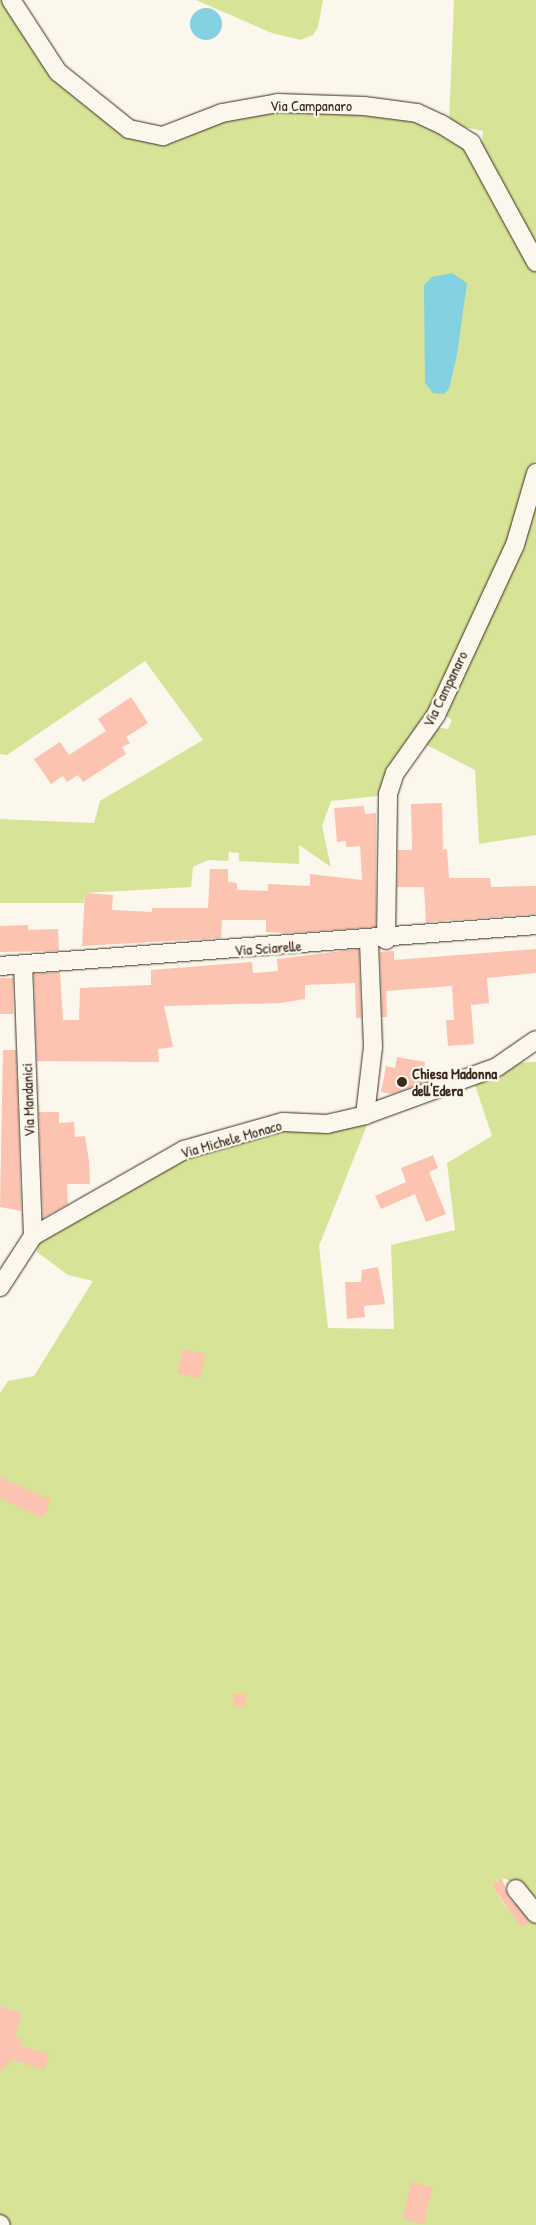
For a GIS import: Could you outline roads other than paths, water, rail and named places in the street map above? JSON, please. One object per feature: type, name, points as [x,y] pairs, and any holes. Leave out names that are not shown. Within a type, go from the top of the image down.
[{"type":"street","name":"Via Campanaro","points":[[11,0],[58,72],[129,129],[163,136],[222,113],[278,104],[364,106],[418,113],[441,124],[471,142],[536,262]]},
{"type":"street","name":"Via Campanaro","points":[[377,940],[385,819],[391,787],[436,715],[515,545],[536,473]]},
{"type":"street","name":"Via Sciarelle","points":[[0,966],[377,940],[536,925]]},
{"type":"street","points":[[365,1115],[373,1047],[377,940]]},
{"type":"street","name":"Via Mandanici","points":[[23,964],[32,1236]]},
{"type":"street","name":"Via Michele Monaco","points":[[0,1287],[32,1236],[184,1150],[283,1122],[327,1124],[365,1115],[498,1067],[536,1040]]},
{"type":"street","points":[[516,1889],[536,1914]]},
{"type":"water","points":[[206,8],[212,9],[217,13],[221,18],[221,30],[217,35],[212,39],[206,40],[200,39],[195,35],[191,30],[190,24],[191,18],[195,13],[200,9]]},
{"type":"water","points":[[452,273],[467,283],[457,355],[449,389],[444,394],[433,393],[425,383],[424,285],[432,277]]},
{"type":"place","name":"Chiesa Madonna dell'Edera","points":[[402,1082]]}]
